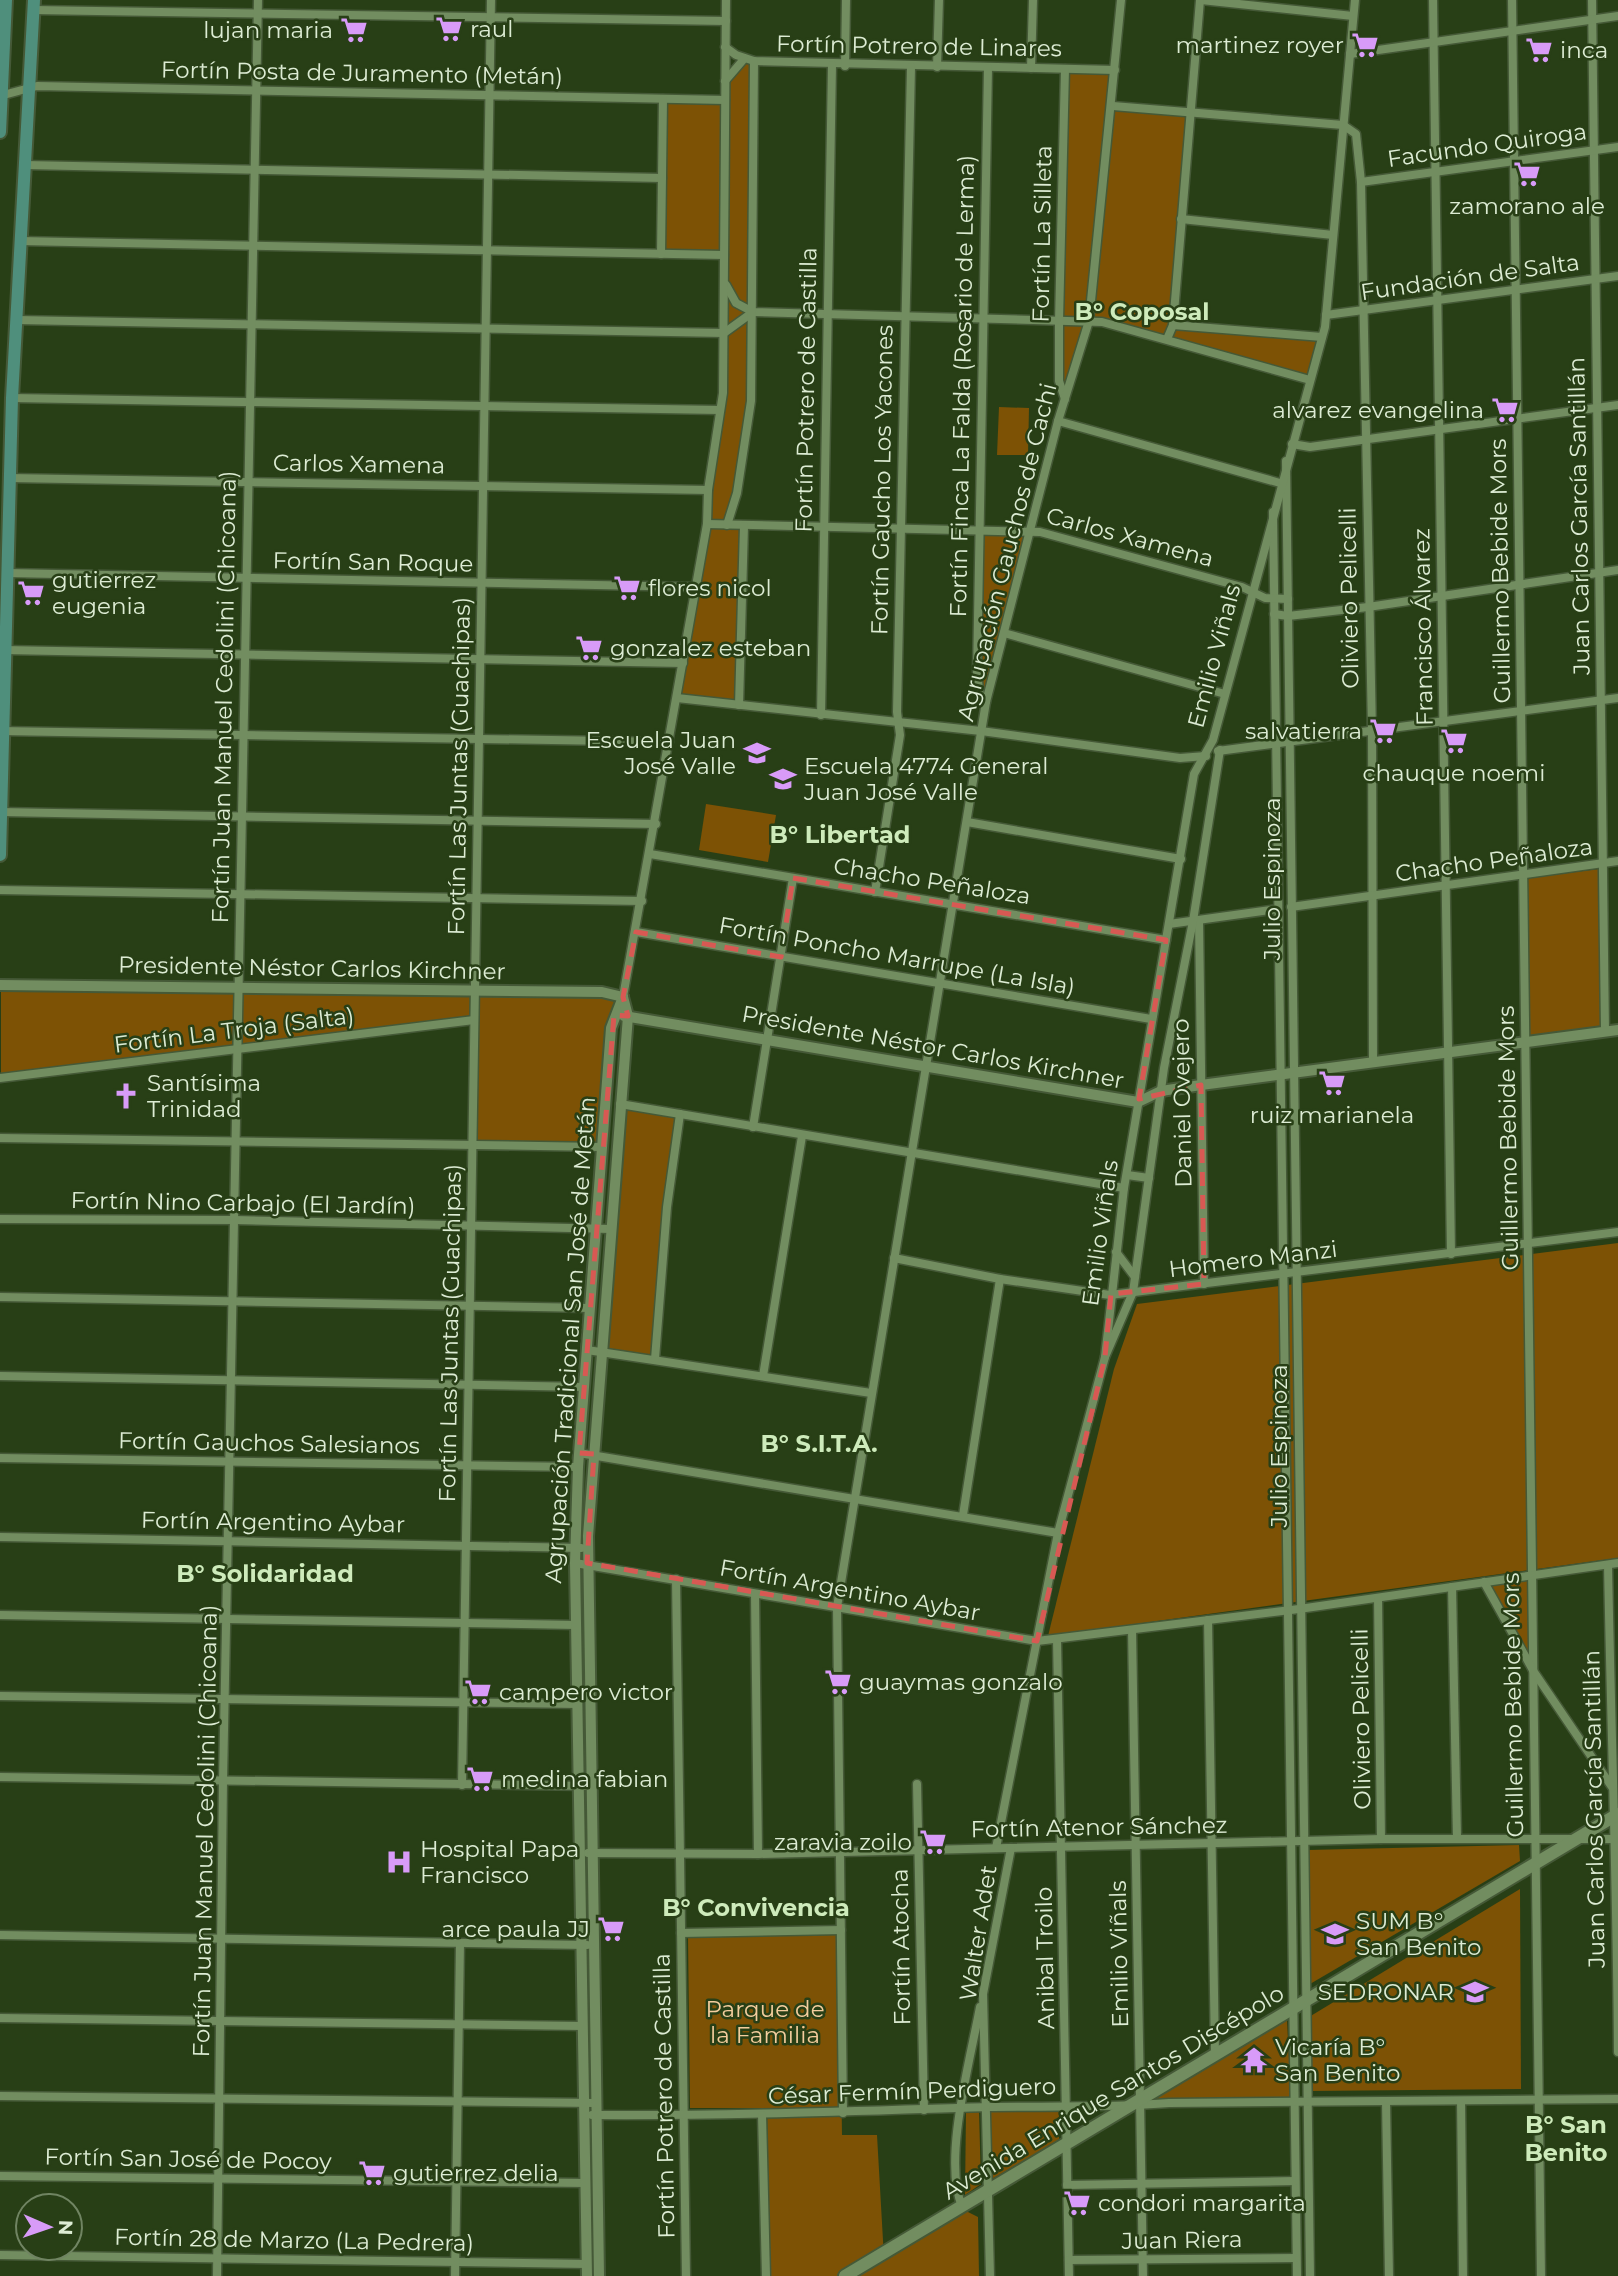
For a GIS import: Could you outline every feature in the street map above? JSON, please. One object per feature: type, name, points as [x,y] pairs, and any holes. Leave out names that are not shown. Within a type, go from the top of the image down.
[{"type":"main road","points":[[0,132],[3,16],[6,0]]},
{"type":"main road","points":[[0,855],[1,731],[12,398],[34,5]]},
{"type":"main road","name":"Avenida Enrique Santos Discépolo","points":[[845,2276],[1125,2107],[1142,2102],[1215,2054],[1617,1815]]},
{"type":"street","name":"Fortín Juan Manuel Cedolini (Chicoana)","points":[[217,2276],[223,1781],[246,656],[246,481],[258,0]]},
{"type":"street","name":"Fortín Las Juntas (Guachipas)","points":[[462,1785],[465,1466],[473,1146],[491,0]]},
{"type":"street","name":"Agrupación Tradicional San José de Metán","points":[[585,1787],[578,1704],[575,1548],[578,1467],[602,1147],[614,1015],[624,997],[656,824],[707,524],[708,490],[720,410],[725,282],[726,0]]},
{"type":"street","points":[[845,66],[846,0]]},
{"type":"street","points":[[937,67],[939,0]]},
{"type":"street","points":[[1031,68],[1033,0]]},
{"type":"street","name":"Agrupación Gauchos de Cachi","points":[[843,2113],[837,1607],[986,702],[1058,421],[1089,321],[1113,106],[1121,0]]},
{"type":"street","points":[[1167,340],[1172,325],[1200,0],[1353,16]]},
{"type":"street","points":[[1273,512],[1326,315],[1355,0]]},
{"type":"street","name":"Francisco Álvarez","points":[[1433,0],[1451,1254]]},
{"type":"street","name":"Guillermo Bebide Mors","points":[[1512,0],[1524,1042],[1530,1243],[1530,1575],[1534,1672],[1534,1866],[1541,2276]]},
{"type":"street","name":"Juan Carlos García Santillán","points":[[1592,0],[1605,1032]]},
{"type":"street","points":[[34,5],[257,14],[726,21]]},
{"type":"street","points":[[1350,54],[1618,16]]},
{"type":"street","name":"Fortín Potrero de Linares","points":[[725,47],[744,59],[754,61],[845,66],[1115,70]]},
{"type":"street","points":[[725,81],[744,59]]},
{"type":"street","points":[[727,525],[737,493],[751,408],[754,61]]},
{"type":"street","name":"Fortín Potrero de Castilla","points":[[821,715],[832,65]]},
{"type":"street","name":"Fortín Gaucho Los Yacones","points":[[875,892],[900,735],[900,530],[911,67]]},
{"type":"street","name":"Fortín Finca La Falda (Rosario de Lerma)","points":[[986,702],[980,697],[976,673],[988,68]]},
{"type":"street","name":"Fortín La Silleta","points":[[1065,69],[1059,321],[1059,381],[1065,399]]},
{"type":"street","name":"Fortín Posta de Juramento (Metán)","points":[[1,96],[28,87],[725,100]]},
{"type":"street","points":[[661,254],[663,99]]},
{"type":"street","points":[[1113,106],[1343,125]]},
{"type":"street","name":"Oliviero Pelicelli","points":[[1343,125],[1356,134],[1361,182],[1371,731],[1373,1062]]},
{"type":"street","name":"Facundo Quiroga","points":[[1361,182],[1618,147]]},
{"type":"street","points":[[24,165],[662,178]]},
{"type":"street","points":[[1181,219],[1333,235]]},
{"type":"street","points":[[20,241],[724,255]]},
{"type":"street","name":"Fundación de Salta","points":[[1326,315],[1618,276]]},
{"type":"street","points":[[725,282],[736,303],[753,312],[1089,321],[1310,380]]},
{"type":"street","points":[[17,320],[724,333],[753,312]]},
{"type":"street","points":[[1172,325],[1322,337]]},
{"type":"street","points":[[12,398],[720,410]]},
{"type":"street","points":[[1292,444],[1310,447],[1618,405]]},
{"type":"street","points":[[1058,421],[1280,483]]},
{"type":"street","name":"Julio Espinoza","points":[[1286,461],[1292,1073],[1298,1273],[1302,1841],[1294,2103],[1297,2276]]},
{"type":"street","name":"Carlos Xamena","points":[[9,478],[708,490]]},
{"type":"street","name":"Julio Espinoza","points":[[1273,512],[1289,1841],[1307,2103],[1310,2276]]},
{"type":"street","name":"Emilio Viñals","points":[[1105,1357],[1124,1188],[1194,774],[1213,740],[1273,512]]},
{"type":"street","name":"Carlos Xamena","points":[[707,524],[1029,531],[1251,590],[1274,599],[1287,599]]},
{"type":"street","points":[[739,705],[744,526]]},
{"type":"street","points":[[1274,614],[1288,616],[1368,607],[1618,570]]},
{"type":"street","name":"Fortín San Roque","points":[[7,573],[696,587]]},
{"type":"street","points":[[1004,633],[1225,694]]},
{"type":"street","points":[[4,650],[683,663]]},
{"type":"street","points":[[677,698],[981,731],[1180,758],[1204,756],[1220,750],[1290,743],[1618,698]]},
{"type":"street","points":[[1,731],[479,741],[669,742]]},
{"type":"street","name":"Emilio Viñals","points":[[1105,1357],[1133,1292],[1161,1091],[1196,921],[1220,750]]},
{"type":"street","points":[[1,812],[656,824]]},
{"type":"street","points":[[967,822],[1181,859]]},
{"type":"street","name":"Chacho Peñaloza","points":[[650,854],[1166,940]]},
{"type":"street","name":"Chacho Peñaloza","points":[[1291,908],[1618,861]]},
{"type":"street","points":[[753,1127],[793,878]]},
{"type":"street","points":[[0,890],[642,901]]},
{"type":"street","points":[[1169,924],[1278,909]]},
{"type":"street","name":"Daniel Ovejero","points":[[1196,921],[1204,1284]]},
{"type":"street","name":"Fortín Poncho Marrupe (La Isla)","points":[[636,932],[1151,1019]]},
{"type":"street","name":"Presidente Néstor Carlos Kirchner","points":[[0,985],[603,992],[624,997]]},
{"type":"street","name":"Agrupación Tradicional San José de Metán","points":[[599,2276],[597,2109],[588,1945],[585,1787],[587,1548],[628,1016],[624,997]]},
{"type":"street","name":"Presidente Néstor Carlos Kirchner","points":[[614,1015],[1138,1102],[1161,1091],[1201,1085],[1618,1030]]},
{"type":"street","name":"Fortín La Troja (Salta)","points":[[0,1078],[474,1020]]},
{"type":"street","points":[[620,1104],[1124,1188]]},
{"type":"street","points":[[656,1359],[667,1207],[680,1114]]},
{"type":"street","points":[[763,1376],[802,1136]]},
{"type":"street","points":[[0,1138],[235,1139],[602,1147]]},
{"type":"street","points":[[1127,1175],[1149,1178]]},
{"type":"street","name":"Fortín Nino Carbajo (El Jardín)","points":[[0,1219],[234,1220],[611,1229]]},
{"type":"street","name":"Homero Manzi","points":[[894,1258],[1000,1279],[1110,1295],[1283,1276],[1618,1232]]},
{"type":"street","points":[[1116,1252],[1135,1277]]},
{"type":"street","points":[[962,1515],[1000,1279]]},
{"type":"street","points":[[0,1297],[590,1308]]},
{"type":"street","points":[[587,1350],[871,1393]]},
{"type":"street","name":"Walter Adet","points":[[996,1849],[1058,1533],[1105,1357]]},
{"type":"street","points":[[0,1376],[584,1387]]},
{"type":"street","points":[[579,1453],[1058,1533]]},
{"type":"street","name":"Fortín Gauchos Salesianos","points":[[0,1458],[578,1467]]},
{"type":"street","name":"Fortín Argentino Aybar","points":[[0,1537],[587,1548]]},
{"type":"street","name":"Fortín Argentino Aybar","points":[[575,1563],[1037,1641],[1288,1611],[1618,1563]]},
{"type":"street","name":"Juan Carlos García Santillán","points":[[1608,1565],[1612,1787],[1617,1815],[1618,2052]]},
{"type":"street","name":"Fortín Potrero de Castilla","points":[[676,1579],[686,2276]]},
{"type":"street","points":[[1485,1582],[1534,1672],[1612,1787]]},
{"type":"street","points":[[1452,1587],[1457,1838]]},
{"type":"street","points":[[755,1594],[758,1854]]},
{"type":"street","name":"Oliviero Pelicelli","points":[[1378,1598],[1381,1839]]},
{"type":"street","points":[[0,1615],[576,1625]]},
{"type":"street","points":[[1208,1620],[1215,2054]]},
{"type":"street","name":"Emilio Viñals","points":[[1132,1630],[1143,2276]]},
{"type":"street","name":"Anibal Troilo","points":[[1057,1640],[1069,2276]]},
{"type":"street","points":[[0,1696],[578,1704]]},
{"type":"street","points":[[0,1777],[585,1787]]},
{"type":"street","name":"Fortín Atocha","points":[[917,1784],[924,2110]]},
{"type":"street","name":"Fortín Atenor Sánchez","points":[[587,1853],[758,1854],[1381,1839],[1617,1839]]},
{"type":"street","name":"Walter Adet","points":[[990,2276],[982,1994],[1011,1848]]},
{"type":"street","points":[[681,1933],[841,1930]]},
{"type":"street","points":[[0,1935],[588,1945]]},
{"type":"street","points":[[455,2276],[460,1943]]},
{"type":"street","name":"Agrupación Tradicional San José de Metán","points":[[587,2276],[583,2026],[588,1945]]},
{"type":"street","points":[[962,2206],[955,2174],[961,2108],[982,1994]]},
{"type":"street","points":[[0,2018],[583,2026]]},
{"type":"street","name":"César Fermín Perdiguero","points":[[0,2096],[584,2103],[597,2109],[684,2116],[961,2108],[1125,2107]]},
{"type":"street","points":[[1142,2102],[1307,2103],[1618,2098]]},
{"type":"street","points":[[1461,2101],[1463,2276]]},
{"type":"street","points":[[1386,2102],[1389,2276]]},
{"type":"street","name":"César Fermín Perdiguero","points":[[584,2115],[597,2109]]},
{"type":"street","points":[[762,2115],[766,2276]]},
{"type":"street","name":"Fortín San José de Pocoy","points":[[0,2176],[585,2183]]},
{"type":"street","points":[[1067,2185],[1295,2181]]},
{"type":"street","name":"Fortín 28 de Marzo (La Pedrera)","points":[[0,2255],[587,2264]]},
{"type":"street","name":"Juan Riera","points":[[1069,2260],[1296,2258]]},
{"type":"highlighted area","points":[[793,878],[1166,940],[1139,1099],[1201,1085],[1204,1284],[1111,1294],[1105,1357],[1037,1641],[587,1563],[594,1454],[579,1453],[614,1015],[628,1016],[623,997],[636,932],[781,957]]},
{"type":"green space","points":[[744,59],[754,61],[751,401],[727,524],[744,526],[739,705],[677,698],[723,393],[725,81]]},
{"type":"green space","points":[[1065,69],[1115,70],[1113,106],[1190,113],[1173,325],[1322,337],[1310,380],[1090,321],[1065,399],[1059,381]]},
{"type":"green space","points":[[665,102],[723,102],[722,252],[663,252]]},
{"type":"green space","points":[[999,407],[1029,408],[1028,455],[997,455]]},
{"type":"green space","points":[[977,531],[1029,531],[986,702],[978,688]]},
{"type":"green space","points":[[706,804],[776,815],[768,862],[699,850]]},
{"type":"green space","points":[[1599,869],[1602,1028],[1528,1037],[1527,878]]},
{"type":"green space","points":[[1,987],[235,991],[234,1048],[1,1076]]},
{"type":"green space","points":[[242,990],[470,994],[470,1018],[241,1046]]},
{"type":"green space","points":[[474,991],[602,992],[617,999],[602,1147],[473,1145]]},
{"type":"green space","points":[[620,1104],[680,1114],[655,1359],[602,1351]]},
{"type":"green space","points":[[1618,1243],[1618,1558],[1048,1636],[1114,1369],[1137,1304]]},
{"type":"green space","points":[[1528,1578],[1530,1661],[1487,1585]]},
{"type":"green space","points":[[1519,1845],[1520,1861],[1310,1984],[1308,1850]]},
{"type":"green space","points":[[1520,1889],[1521,2089],[1311,2091],[1309,2017]]},
{"type":"green space","name":"Parque de la Familia","points":[[839,1935],[842,2135],[877,2135],[884,2258],[966,2211],[978,2217],[979,2276],[769,2276],[767,2108],[690,2108],[688,1937]]},
{"type":"green space","name":"Vicaría B° San Benito","points":[[1287,2020],[1291,2099],[1148,2101]]},
{"type":"green space","points":[[988,2109],[1059,2109],[1059,2141],[990,2180]]},
{"type":"green space","points":[[966,2111],[979,2111],[981,2184],[965,2195]]},
{"type":"place","name":"raul","points":[[449,29]]},
{"type":"place","name":"lujan maria","points":[[354,30]]},
{"type":"place","name":"martinez royer","points":[[1365,45]]},
{"type":"place","name":"inca","points":[[1539,50]]},
{"type":"place","name":"zamorano ale","points":[[1527,174]]},
{"type":"place","name":"alvarez evangelina","points":[[1505,410]]},
{"type":"place","name":"flores nicol","points":[[627,588]]},
{"type":"place","name":"gutierrez eugenia","points":[[31,593]]},
{"type":"place","name":"gonzalez esteban","points":[[589,648]]},
{"type":"place","name":"salvatierra","points":[[1383,731]]},
{"type":"place","name":"chauque noemi","points":[[1454,741]]},
{"type":"place","name":"Escuela Juan José Valle","points":[[757,753]]},
{"type":"place","name":"Escuela 4774 General Juan José Valle","points":[[783,779]]},
{"type":"place","name":"ruiz marianela","points":[[1332,1083]]},
{"type":"place","name":"Santísima Trinidad","points":[[126,1096]]},
{"type":"place","name":"guaymas gonzalo","points":[[838,1682]]},
{"type":"place","name":"campero victor","points":[[478,1692]]},
{"type":"place","name":"medina fabian","points":[[480,1779]]},
{"type":"place","name":"zaravia zoilo","points":[[933,1842]]},
{"type":"place","name":"Hospital Papa Francisco","points":[[399,1862]]},
{"type":"place","name":"arce paula JJ","points":[[611,1929]]},
{"type":"place","name":"SUM B° San Benito","points":[[1335,1934]]},
{"type":"place","name":"SEDRONAR","points":[[1475,1992]]},
{"type":"place","name":"Vicaría B° San Benito","points":[[1254,2060]]},
{"type":"place","name":"gutierrez delia","points":[[372,2173]]},
{"type":"place","name":"condori margarita","points":[[1077,2203]]},
{"type":"district","name":"B° Coposal","points":[[1142,311]]},
{"type":"district","name":"B° Libertad","points":[[840,834]]},
{"type":"district","name":"B° S.I.T.A.","points":[[819,1443]]},
{"type":"district","name":"B° Solidaridad","points":[[265,1573]]},
{"type":"district","name":"B° Convivencia","points":[[756,1907]]},
{"type":"district","name":"B° San Benito","points":[[1566,2138]]}]
